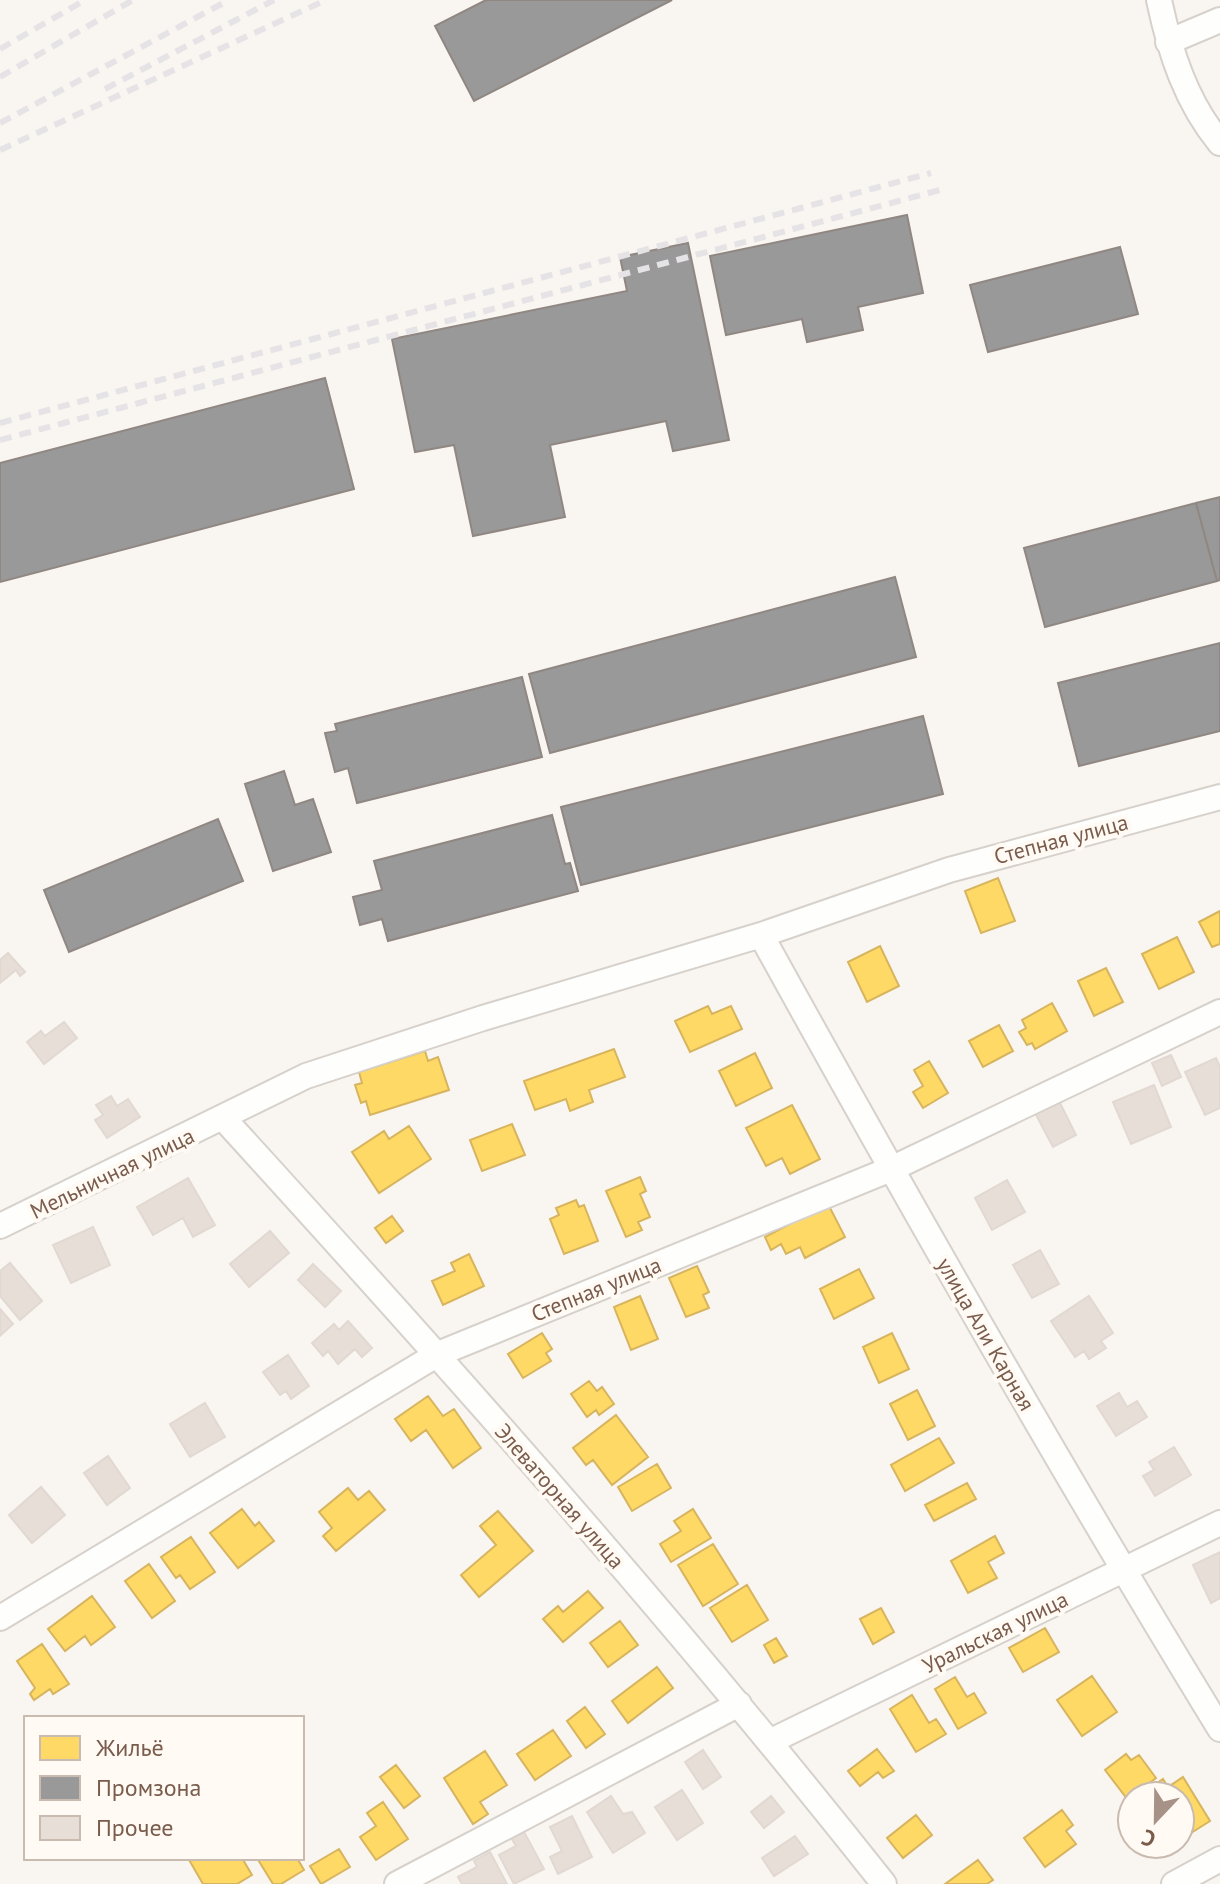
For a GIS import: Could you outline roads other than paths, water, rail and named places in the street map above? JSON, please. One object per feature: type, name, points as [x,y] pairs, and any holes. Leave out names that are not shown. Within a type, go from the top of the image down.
[{"type":"street","points":[[1159,0],[1168,42],[1197,116],[1220,143]]},
{"type":"street","points":[[1168,42],[1220,20]]},
{"type":"street","name":"Степная улица","points":[[224,1119],[306,1076],[483,1018],[761,935],[949,870],[1220,797]]},
{"type":"street","name":"улица Али Карная","points":[[761,935],[891,1169],[1123,1570],[1220,1729]]},
{"type":"street","name":"Степная улица","points":[[0,1618],[438,1354],[891,1169],[1220,1012]]},
{"type":"street","name":"Мельничная улица","points":[[0,1226],[224,1119]]},
{"type":"street","name":"Элеваторная улица","points":[[224,1119],[438,1354],[771,1741],[884,1884]]},
{"type":"street","name":"Уральская улица","points":[[771,1741],[1220,1523]]},
{"type":"street","points":[[397,1884],[739,1704]]},
{"type":"street","points":[[1174,1884],[1220,1859]]},
{"type":"railway","points":[[0,49],[85,0]]},
{"type":"railway","points":[[0,77],[133,0]]},
{"type":"railway","points":[[0,123],[229,0]]},
{"type":"railway","points":[[105,89],[274,0]]},
{"type":"railway","points":[[0,150],[326,0]]},
{"type":"railway","points":[[0,423],[931,173]]},
{"type":"railway","points":[[0,440],[940,190]]}]
